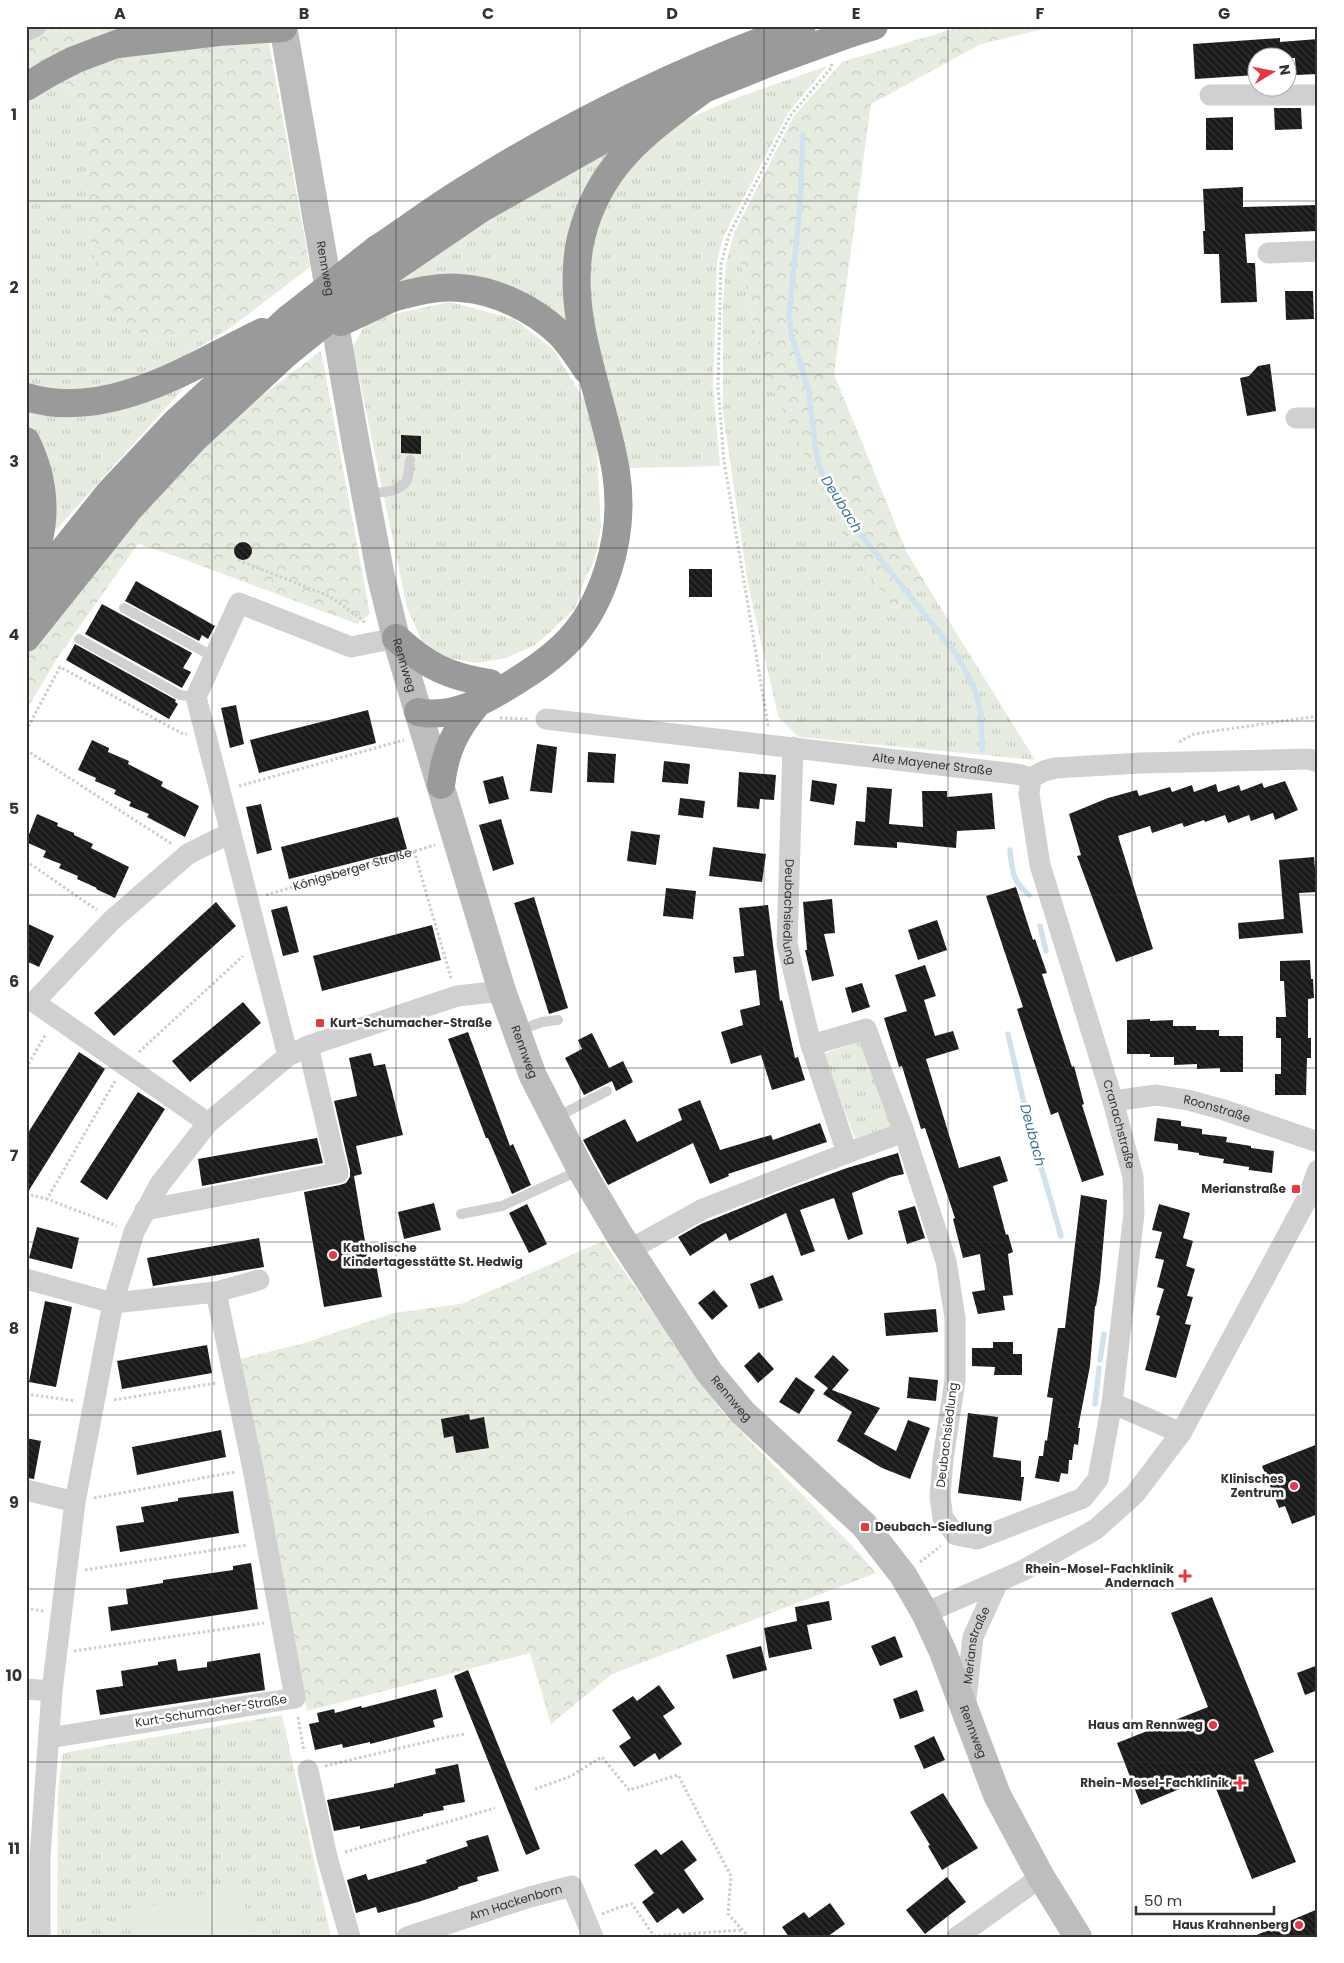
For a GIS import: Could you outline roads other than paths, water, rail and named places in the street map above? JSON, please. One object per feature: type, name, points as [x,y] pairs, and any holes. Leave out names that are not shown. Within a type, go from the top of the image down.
[{"type":"highway","points":[[26,88],[50,72],[74,60],[162,26]]},
{"type":"highway","points":[[441,785],[447,753],[453,738],[464,720],[494,695],[538,667],[567,644],[579,629],[597,598],[612,557],[619,504],[617,474],[612,447],[586,350],[578,292],[577,267],[581,240],[587,217],[596,196],[619,160],[668,115],[704,89],[770,50],[802,26]]},
{"type":"highway","points":[[118,44],[219,32],[283,27]]},
{"type":"highway","points":[[26,396],[45,402],[91,403],[114,398],[159,382],[385,274],[470,186],[622,101],[694,68],[863,30]]},
{"type":"highway","points":[[26,638],[129,509],[194,439],[288,352],[385,274],[482,208],[644,117],[704,89]]},
{"type":"highway","points":[[385,274],[412,292],[436,288],[460,288],[481,291],[506,300],[540,318],[559,333],[573,349],[586,369],[596,390]]},
{"type":"highway","points":[[26,597],[110,492],[162,437],[288,319]]},
{"type":"highway","points":[[26,441],[40,480],[42,504],[39,539],[26,576]]},
{"type":"highway","points":[[386,640],[442,671],[469,680],[487,702]]},
{"type":"highway","points":[[418,712],[429,714],[446,713],[487,702]]},
{"type":"street","points":[[26,32],[36,26]]},
{"type":"street","name":"Rennweg","points":[[283,27],[381,577],[386,640],[418,712],[502,991],[533,1076],[581,1170],[629,1250],[709,1372],[734,1403],[864,1525],[903,1575],[925,1612],[944,1652],[997,1795],[1042,1877],[1078,1937]]},
{"type":"street","points":[[1210,95],[1318,95]]},
{"type":"street","points":[[1268,253],[1318,251]]},
{"type":"street","points":[[1296,418],[1318,418]]},
{"type":"street","points":[[288,1056],[196,697],[240,603],[351,647],[386,640]]},
{"type":"street","name":"Alte Mayener Straße","points":[[546,719],[1016,774],[1031,778]]},
{"type":"street","name":"Deubachsiedlung","points":[[793,747],[787,944],[811,1045],[847,1153]]},
{"type":"street","points":[[1031,778],[1055,768],[1132,763],[1309,759],[1318,762]]},
{"type":"street","name":"Cranachstraße","points":[[1031,778],[1028,794],[1040,865],[1112,1101],[1133,1177],[1134,1213],[1112,1403]]},
{"type":"street","points":[[208,1123],[30,999],[112,921],[188,854],[230,833]]},
{"type":"street","points":[[40,1937],[40,1857],[52,1691],[75,1502],[113,1303],[134,1232],[160,1184],[208,1123],[288,1056],[308,1046],[457,996],[502,991]]},
{"type":"street","name":"Deubachsiedlung","points":[[811,1045],[866,1029],[904,1132],[946,1260],[955,1318],[955,1380],[943,1460],[940,1498],[943,1518],[956,1535],[977,1539],[1083,1498],[1098,1479],[1112,1403]]},
{"type":"street","points":[[145,1210],[338,1173],[308,1046]]},
{"type":"street","name":"Roonstraße","points":[[1112,1101],[1156,1095],[1188,1100],[1224,1110],[1318,1142]]},
{"type":"street","points":[[629,1250],[703,1209],[904,1132]]},
{"type":"street","name":"Merianstraße","points":[[925,1612],[1022,1571],[1096,1529],[1135,1494],[1181,1433],[1308,1197],[1318,1170]]},
{"type":"street","points":[[26,1279],[113,1303],[216,1292],[259,1280]]},
{"type":"street","name":"Kurt-Schumacher-Straße","points":[[49,1738],[295,1698],[253,1469],[216,1292]]},
{"type":"street","points":[[1112,1403],[1181,1433]]},
{"type":"street","points":[[26,1490],[75,1502]]},
{"type":"street","name":"Merianstraße","points":[[965,1711],[973,1637],[998,1582]]},
{"type":"street","points":[[26,1689],[52,1691]]},
{"type":"street","points":[[308,1770],[327,1857],[350,1937]]},
{"type":"street","points":[[957,1937],[1042,1877]]},
{"type":"street","name":"Am Hackenborn","points":[[408,1937],[530,1897],[572,1886],[593,1937]]},
{"type":"lane","points":[[365,494],[390,492],[400,488],[407,480],[410,460]]},
{"type":"lane","points":[[124,608],[214,657]]},
{"type":"lane","points":[[78,639],[180,695],[196,697]]},
{"type":"lane","points":[[517,1032],[542,1022],[558,1020]]},
{"type":"lane","points":[[554,1118],[607,1091]]},
{"type":"lane","points":[[461,1214],[502,1206],[542,1186],[581,1170]]},
{"type":"waterway","name":"Deubach","points":[[803,135],[800,205],[789,317],[792,337],[809,392],[816,452],[821,471],[829,487],[857,530],[957,655],[974,687],[981,713],[982,750]]},
{"type":"waterway","name":"Deubach","points":[[1010,850],[1011,864],[1016,880],[1029,895]]},
{"type":"waterway","name":"Deubach","points":[[1040,926],[1046,951]]},
{"type":"waterway","name":"Deubach","points":[[1008,1034],[1029,1125],[1061,1236]]},
{"type":"waterway","name":"Deubach","points":[[1100,1360],[1104,1334]]},
{"type":"waterway","name":"Deubach","points":[[1095,1404],[1099,1368]]},
{"type":"place","name":"Kurt-Schumacher-Straße","points":[[320,1023]]},
{"type":"place","name":"Merianstraße","points":[[1296,1189]]},
{"type":"place","name":"Katholische Kindertagesstätte St. Hedwig","points":[[333,1255]]},
{"type":"place","name":"Klinisches Zentrum","points":[[1294,1486]]},
{"type":"place","name":"Deubach-Siedlung","points":[[865,1527]]},
{"type":"place","name":"Rhein-Mosel-Fachklinik Andernach","points":[[1185,1576]]},
{"type":"place","name":"Haus am Rennweg","points":[[1213,1725]]},
{"type":"place","name":"Rhein-Mosel-Fachklinik","points":[[1240,1783]]},
{"type":"place","name":"Haus Krahnenberg","points":[[1299,1925]]}]
